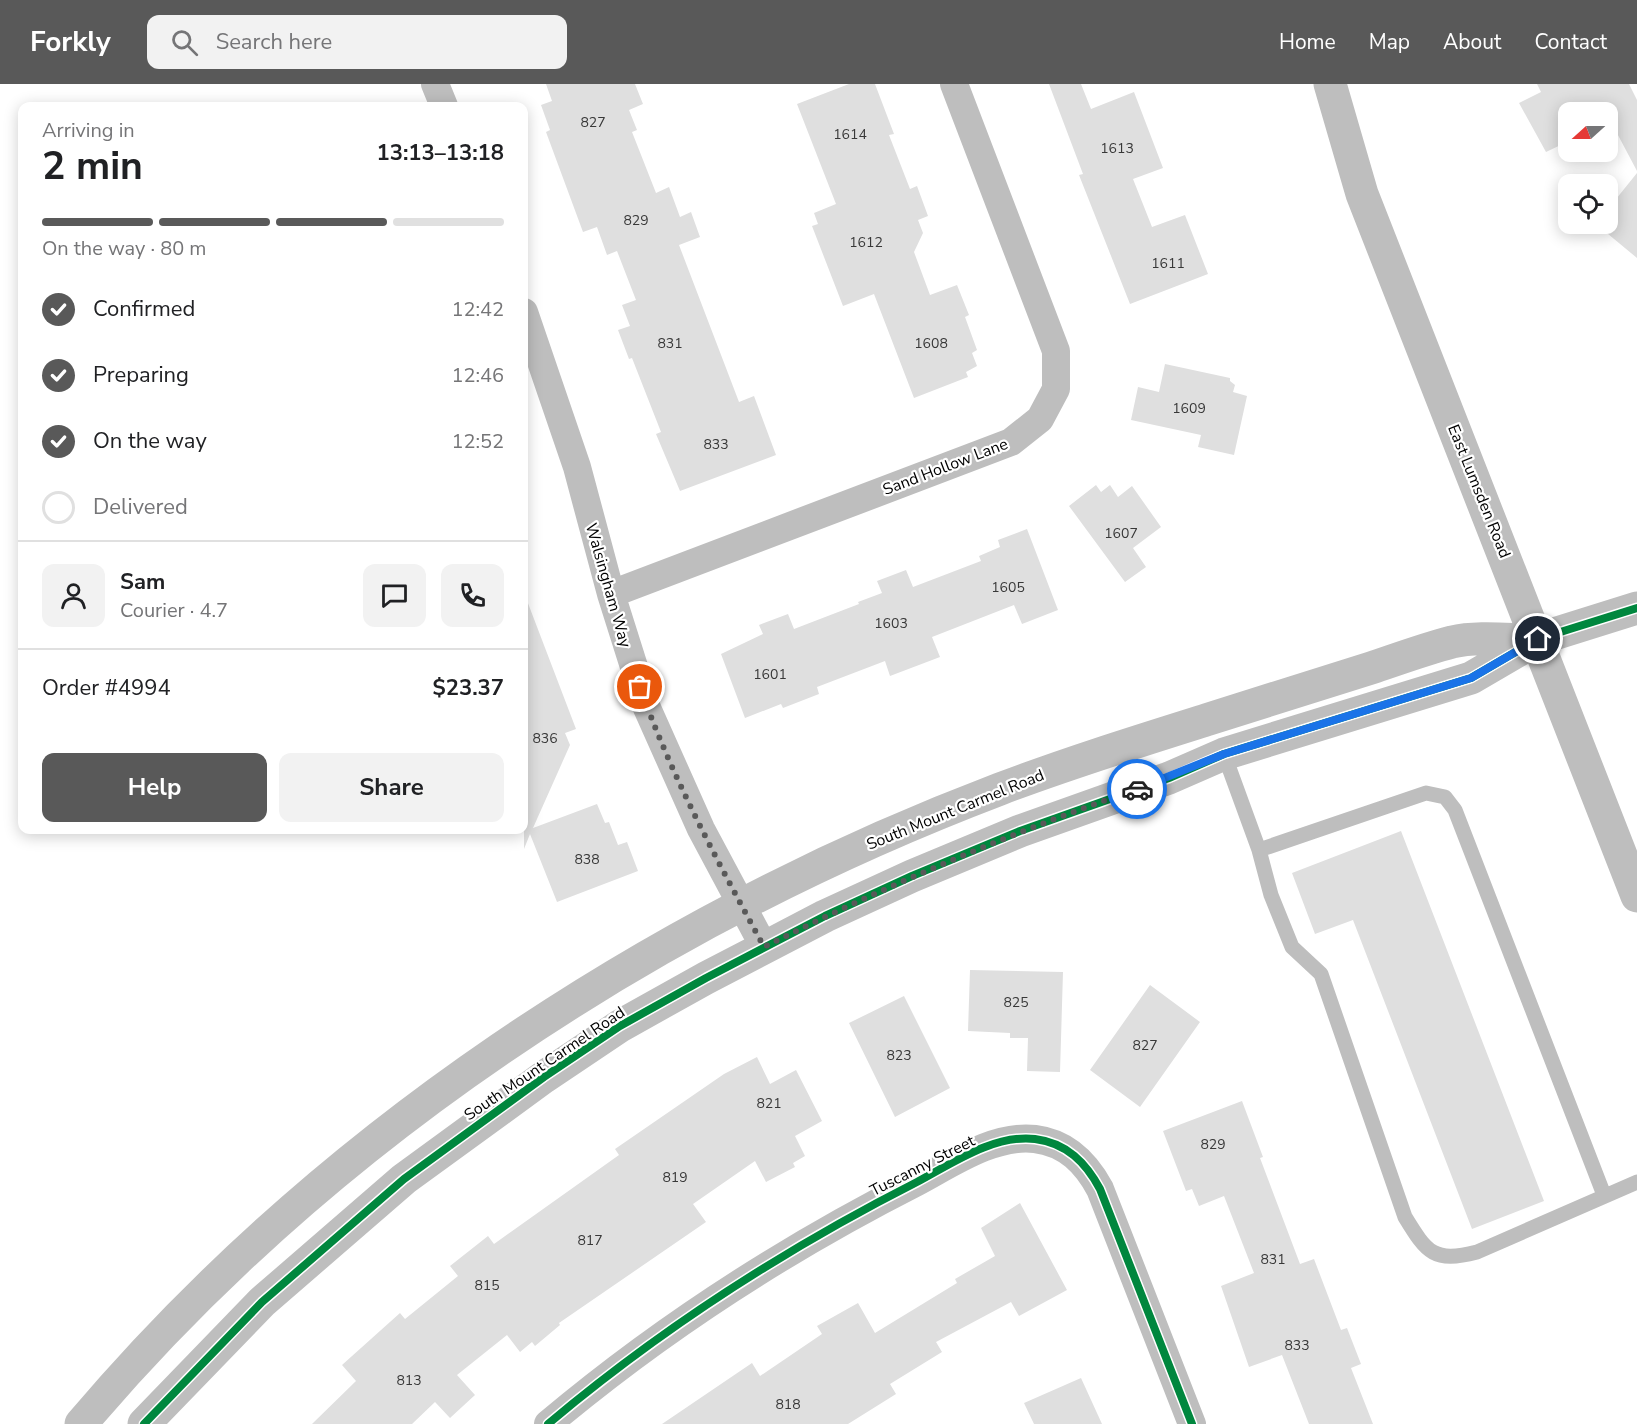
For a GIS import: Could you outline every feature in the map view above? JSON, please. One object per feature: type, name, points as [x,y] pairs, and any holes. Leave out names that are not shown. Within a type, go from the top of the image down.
[{"type":"street","points":[[435,84],[442,102]]},
{"type":"street","name":"Sand Hollow Lane","points":[[611,594],[1011,442],[1040,420],[1056,389],[1056,351],[954,84]]},
{"type":"street","name":"East Lumsden Road","points":[[1330,84],[1362,194],[1637,896]]},
{"type":"street","name":"Walsingham Way","points":[[528,324],[577,467],[632,665],[665,752],[700,829],[764,947]]},
{"type":"street","name":"South Mount Carmel Road","points":[[144,1424],[262,1302],[413,1172],[487,1116],[620,1026],[764,947],[912,876],[1224,754],[1471,678],[1538,639],[1637,608]]},
{"type":"street","name":"South Mount Carmel Road","points":[[81,1424],[173,1321],[277,1224],[397,1125],[479,1063],[546,1020],[650,956],[741,906],[826,863],[913,824],[1087,757],[1455,641],[1538,639]]},
{"type":"street","name":"Tuscanny Street","points":[[548,1424],[585,1393],[681,1322],[780,1256],[891,1195],[984,1148],[1008,1141],[1034,1139],[1055,1143],[1072,1153],[1089,1169],[1100,1190],[1192,1424]]},
{"type":"lane","points":[[1224,754],[1259,850],[1271,895],[1292,947],[1321,974],[1405,1217],[1419,1240],[1434,1254],[1454,1258],[1477,1252],[1637,1182]]},
{"type":"lane","points":[[1259,850],[1426,793],[1445,797],[1455,810],[1604,1195]]},
{"type":"building","points":[[546,84],[635,84],[643,104],[629,110],[637,130],[632,132],[656,193],[669,187],[680,217],[691,212],[700,237],[679,245],[739,402],[754,396],[776,455],[680,491],[656,434],[661,432],[632,358],[629,359],[618,330],[630,326],[622,305],[636,300],[617,251],[607,255],[597,227],[583,232],[546,132],[550,130],[541,105],[552,101]]},
{"type":"building","points":[[849,84],[875,84],[894,134],[889,135],[910,189],[917,186],[928,216],[918,220],[923,233],[914,252],[930,295],[957,285],[969,315],[965,317],[977,350],[972,353],[977,366],[966,372],[968,377],[914,398],[874,294],[843,306],[812,226],[818,224],[814,213],[836,204],[797,104]]},
{"type":"building","points":[[1049,84],[1081,84],[1091,109],[1134,92],[1163,168],[1133,179],[1152,227],[1185,215],[1208,274],[1130,304],[1079,175],[1083,174]]},
{"type":"building","points":[[1537,84],[1629,84],[1637,100],[1637,171],[1618,135],[1618,102],[1558,102],[1558,146],[1546,152],[1519,103],[1541,92]]},
{"type":"building","points":[[1637,173],[1637,258],[1608,234],[1618,234],[1618,197]]},
{"type":"building","points":[[1165,364],[1230,378],[1235,385],[1233,392],[1247,396],[1234,455],[1198,447],[1201,435],[1131,420],[1138,387],[1159,392]]},
{"type":"building","points":[[1096,485],[1101,492],[1110,485],[1118,497],[1132,486],[1161,527],[1133,548],[1146,567],[1125,582],[1069,506]]},
{"type":"building","points":[[1027,529],[1058,610],[1022,624],[1014,605],[932,637],[940,657],[890,676],[885,661],[817,687],[819,694],[783,708],[781,704],[745,718],[721,654],[763,634],[759,625],[788,614],[794,629],[882,593],[877,581],[906,570],[913,587],[981,561],[979,556],[1000,547],[998,540]]},
{"type":"building","points":[[528,603],[576,729],[565,733],[570,745],[533,828],[597,804],[605,823],[609,822],[618,845],[627,842],[638,871],[557,902],[530,834],[524,849],[524,834],[528,834]]},
{"type":"building","points":[[1401,831],[1544,1201],[1472,1229],[1353,920],[1315,934],[1292,873]]},
{"type":"building","points":[[970,970],[1063,972],[1060,1072],[1027,1071],[1028,1038],[1010,1038],[1010,1033],[968,1031]]},
{"type":"building","points":[[1150,985],[1200,1022],[1140,1107],[1090,1070]]},
{"type":"building","points":[[904,996],[950,1088],[895,1117],[849,1023]]},
{"type":"building","points":[[757,1057],[770,1084],[796,1070],[822,1121],[795,1136],[805,1156],[793,1163],[795,1167],[766,1182],[755,1161],[693,1204],[706,1222],[559,1323],[560,1325],[535,1346],[532,1342],[520,1352],[507,1335],[457,1375],[475,1395],[450,1418],[435,1402],[412,1424],[312,1424],[356,1381],[342,1365],[400,1313],[405,1319],[458,1276],[450,1266],[488,1236],[494,1244],[619,1155],[615,1149],[724,1074]]},
{"type":"building","points":[[1242,1101],[1263,1157],[1260,1158],[1300,1264],[1314,1259],[1341,1330],[1347,1328],[1361,1364],[1351,1368],[1373,1424],[1309,1424],[1282,1355],[1249,1367],[1221,1286],[1254,1273],[1224,1196],[1199,1206],[1192,1189],[1186,1191],[1163,1131]]},
{"type":"building","points":[[1020,1203],[1067,1290],[1019,1316],[1011,1302],[936,1342],[942,1352],[890,1384],[896,1394],[848,1424],[662,1424],[752,1363],[760,1376],[822,1334],[817,1326],[858,1303],[875,1333],[957,1283],[955,1279],[995,1256],[981,1228]]},
{"type":"building","points":[[1081,1378],[1102,1424],[1034,1424],[1024,1403]]},
{"type":"cycle path","points":[[144,1424],[262,1302],[404,1179],[544,1077],[620,1026],[706,978],[825,916],[912,876],[1020,831],[1169,778],[1224,754],[1471,678],[1538,639],[1637,608]]},
{"type":"cycle path","points":[[548,1424],[680,1323],[772,1263],[958,1159],[1004,1141],[1020,1139],[1046,1141],[1066,1150],[1082,1163],[1100,1189],[1192,1424]]},
{"type":"way so far","points":[[640,687],[665,752],[700,829],[764,947],[912,876],[1020,831],[1137,789]]},
{"type":"route","points":[[1137,789],[1224,754],[1471,678],[1538,639]]}]
